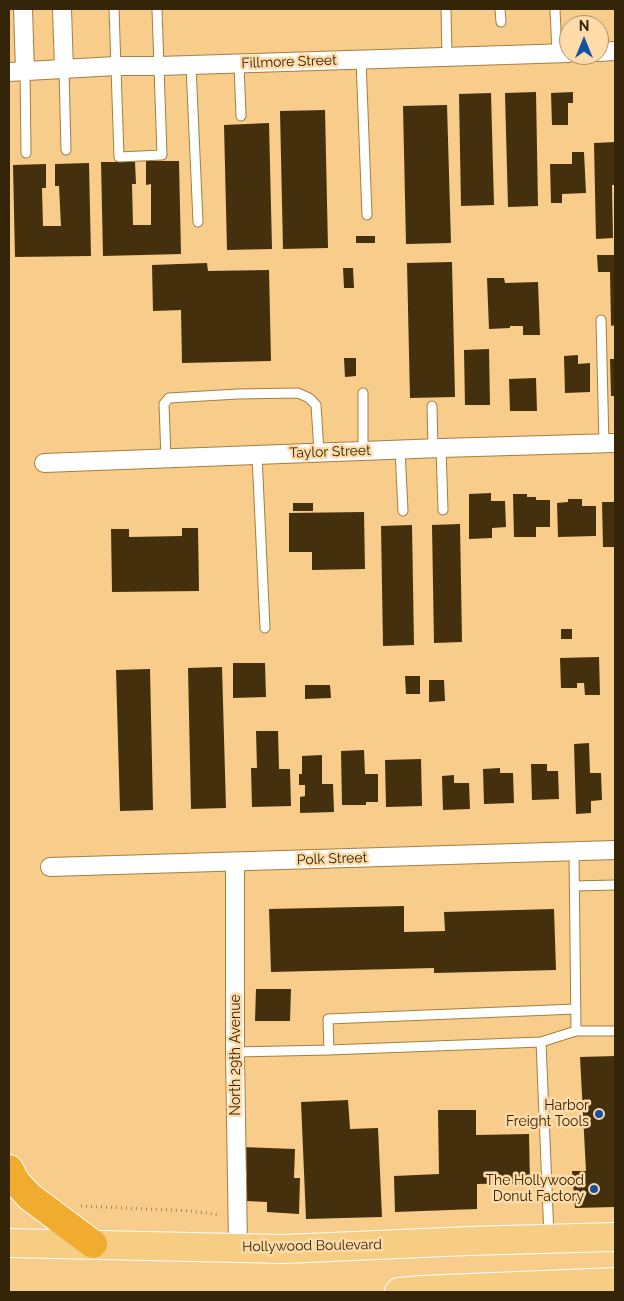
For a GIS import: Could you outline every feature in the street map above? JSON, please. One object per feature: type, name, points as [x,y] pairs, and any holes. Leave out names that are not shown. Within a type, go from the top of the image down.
[{"type":"highway","points":[[9,1169],[16,1182],[30,1197],[93,1244]]},
{"type":"main road","name":"Hollywood Boulevard","points":[[9,1243],[285,1249],[615,1237]]},
{"type":"main road","points":[[399,1292],[612,1286]]},
{"type":"street","points":[[17,71],[23,9]]},
{"type":"street","points":[[62,9],[64,70]]},
{"type":"street","name":"Fillmore Street","points":[[17,71],[116,66],[191,66],[559,53]]},
{"type":"street","name":"Taylor Street","points":[[44,463],[609,443]]},
{"type":"street","name":"Polk Street","points":[[50,867],[615,850]]},
{"type":"street","name":"North 29th Avenue","points":[[235,862],[238,1247]]},
{"type":"lane","points":[[114,9],[119,156],[162,155],[157,9]]},
{"type":"lane","points":[[446,9],[447,57]]},
{"type":"lane","points":[[500,9],[501,22]]},
{"type":"lane","points":[[556,9],[559,28]]},
{"type":"lane","points":[[361,60],[367,215]]},
{"type":"lane","points":[[239,64],[241,116]]},
{"type":"lane","points":[[191,66],[198,222]]},
{"type":"lane","points":[[64,70],[66,150]]},
{"type":"lane","points":[[17,71],[26,153]]},
{"type":"lane","points":[[601,320],[609,443]]},
{"type":"lane","points":[[166,459],[164,404],[169,398],[205,396],[298,393],[309,398],[316,406],[319,452]]},
{"type":"lane","points":[[362,393],[362,451]]},
{"type":"lane","points":[[432,406],[443,510]]},
{"type":"lane","points":[[400,449],[403,512]]},
{"type":"lane","points":[[257,455],[265,628]]},
{"type":"lane","points":[[574,852],[576,1032]]},
{"type":"lane","points":[[574,886],[615,885]]},
{"type":"lane","points":[[329,1050],[328,1019],[576,1009]]},
{"type":"lane","points":[[235,1052],[540,1042],[576,1032],[615,1031]]},
{"type":"lane","points":[[540,1042],[549,1239]]},
{"type":"path","points":[[80,1206],[192,1211],[238,1217]]},
{"type":"building","points":[[536,92],[538,206],[508,207],[505,93]]},
{"type":"building","points":[[573,92],[573,103],[568,103],[568,125],[552,125],[551,93]]},
{"type":"building","points":[[491,93],[494,205],[461,206],[459,94]]},
{"type":"building","points":[[447,105],[451,243],[406,244],[403,106]]},
{"type":"building","points":[[325,110],[328,248],[283,249],[280,111]]},
{"type":"building","points":[[269,123],[272,249],[227,250],[224,125]]},
{"type":"building","points":[[615,142],[615,185],[612,185],[613,238],[596,239],[594,143]]},
{"type":"building","points":[[572,152],[584,152],[586,193],[562,194],[562,203],[551,203],[550,164],[572,164]]},
{"type":"building","points":[[146,161],[179,161],[181,254],[103,256],[101,162],[135,162],[136,184],[132,184],[133,225],[151,225],[151,184],[146,185]]},
{"type":"building","points":[[89,163],[91,256],[15,257],[13,165],[46,164],[46,188],[42,188],[43,226],[61,226],[59,186],[55,186],[55,164]]},
{"type":"building","points":[[356,236],[375,236],[375,243],[356,243]]},
{"type":"building","points":[[597,255],[615,255],[615,325],[611,326],[610,272],[598,272]]},
{"type":"building","points":[[452,262],[455,397],[410,398],[407,263]]},
{"type":"building","points":[[207,263],[208,271],[269,270],[271,361],[182,363],[181,310],[153,311],[152,265]]},
{"type":"building","points":[[343,268],[353,268],[354,288],[344,288]]},
{"type":"building","points":[[487,278],[504,278],[505,283],[538,282],[540,335],[523,335],[523,326],[489,329]]},
{"type":"building","points":[[489,349],[490,405],[465,405],[464,350]]},
{"type":"building","points":[[578,355],[578,364],[590,363],[590,392],[565,393],[564,356]]},
{"type":"building","points":[[344,358],[356,358],[356,376],[345,377]]},
{"type":"building","points":[[610,359],[615,359],[615,396],[611,396]]},
{"type":"building","points":[[536,378],[537,411],[510,411],[509,379]]},
{"type":"building","points":[[491,493],[491,501],[505,501],[506,527],[492,528],[492,538],[469,539],[469,494]]},
{"type":"building","points":[[513,494],[527,494],[527,497],[536,497],[536,500],[550,500],[550,527],[536,527],[536,537],[514,537]]},
{"type":"building","points":[[568,499],[582,499],[582,506],[596,506],[596,536],[558,537],[557,503],[568,502]]},
{"type":"building","points":[[602,502],[615,502],[615,547],[603,547]]},
{"type":"building","points":[[293,503],[313,503],[313,511],[293,511]]},
{"type":"building","points":[[364,512],[365,569],[312,570],[312,552],[289,552],[289,513]]},
{"type":"building","points":[[460,524],[462,642],[434,643],[432,525]]},
{"type":"building","points":[[412,525],[414,645],[383,646],[381,526]]},
{"type":"building","points":[[182,528],[198,528],[199,591],[112,592],[111,529],[129,529],[129,537],[182,536]]},
{"type":"building","points":[[561,629],[572,629],[572,639],[561,639]]},
{"type":"building","points":[[599,657],[600,695],[585,695],[584,683],[577,683],[577,688],[561,688],[560,658]]},
{"type":"building","points":[[233,663],[265,663],[266,697],[233,698]]},
{"type":"building","points":[[222,667],[226,808],[191,809],[188,668]]},
{"type":"building","points":[[150,669],[153,810],[120,811],[116,670]]},
{"type":"building","points":[[405,676],[420,676],[420,694],[406,694]]},
{"type":"building","points":[[429,680],[444,680],[445,701],[429,702]]},
{"type":"building","points":[[305,685],[330,685],[331,698],[305,699]]},
{"type":"building","points":[[256,731],[278,731],[279,769],[290,769],[291,806],[252,807],[251,768],[257,768]]},
{"type":"building","points":[[589,743],[590,773],[601,773],[602,800],[591,801],[591,813],[576,814],[574,744]]},
{"type":"building","points":[[364,750],[365,774],[378,774],[378,802],[366,802],[366,805],[342,805],[341,751]]},
{"type":"building","points":[[322,755],[322,784],[333,784],[334,812],[300,813],[300,797],[305,796],[305,785],[299,785],[299,774],[302,774],[302,756]]},
{"type":"building","points":[[421,759],[422,806],[386,807],[385,760]]},
{"type":"building","points":[[531,764],[547,764],[547,771],[558,771],[559,799],[532,800]]},
{"type":"building","points":[[500,768],[500,773],[513,773],[514,803],[484,804],[483,769]]},
{"type":"building","points":[[454,775],[454,783],[469,783],[470,809],[443,810],[442,776]]},
{"type":"building","points":[[404,906],[404,932],[445,931],[444,912],[554,909],[556,970],[434,973],[434,968],[271,972],[269,909]]},
{"type":"building","points":[[256,989],[291,989],[290,1021],[255,1021]]},
{"type":"building","name":"Harbor Freight Tools","points":[[615,1056],[615,1207],[575,1208],[572,1171],[586,1171],[580,1057]]},
{"type":"building","points":[[348,1100],[350,1129],[378,1128],[382,1217],[306,1219],[301,1102]]},
{"type":"building","points":[[438,1110],[476,1110],[476,1135],[529,1134],[530,1183],[477,1184],[477,1209],[395,1212],[394,1176],[439,1174]]},
{"type":"building","points":[[241,1147],[295,1149],[294,1178],[300,1178],[299,1214],[267,1212],[267,1202],[246,1201],[247,1172],[240,1172]]},
{"type":"place","name":"Harbor Freight Tools","points":[[599,1114]]},
{"type":"place","name":"The Hollywood Donut Factory","points":[[594,1189]]}]
